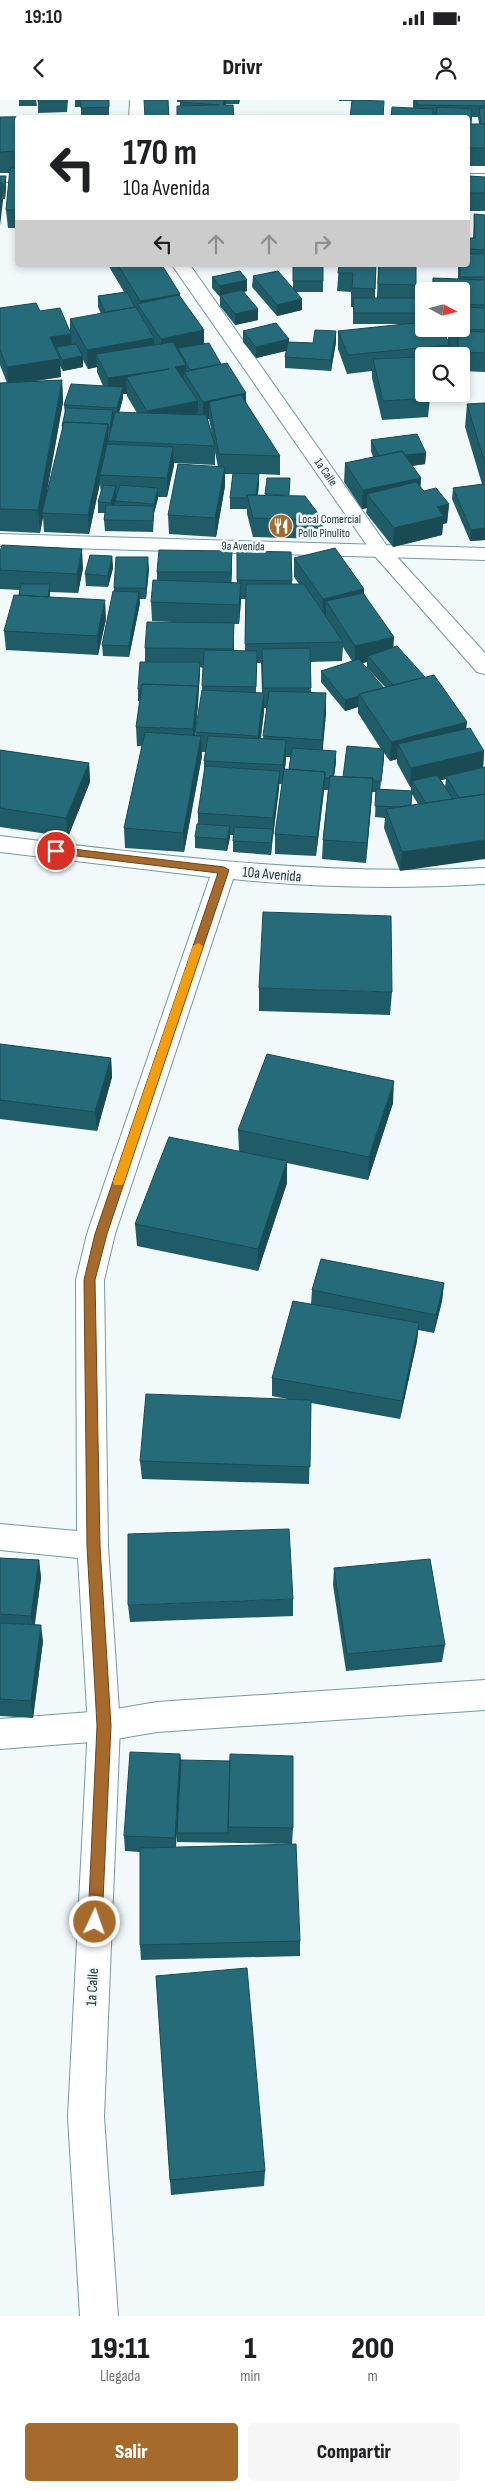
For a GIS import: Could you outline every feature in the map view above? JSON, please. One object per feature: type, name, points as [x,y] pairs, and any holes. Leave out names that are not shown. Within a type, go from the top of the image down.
[{"type":"street","points":[[137,115],[138,100]]},
{"type":"street","points":[[470,168],[485,168]]},
{"type":"street","points":[[0,177],[15,177]]},
{"type":"street","name":"1a Calle","points":[[182,267],[380,550],[485,667]]},
{"type":"street","name":"9a Avenida","points":[[0,540],[485,554]]},
{"type":"street","name":"10a Avenida","points":[[0,844],[224,870],[356,880],[485,876]]},
{"type":"street","name":"1a Calle","points":[[99,2316],[86,2116],[104,1726],[94,1546],[90,1280],[101,1234],[224,870]]},
{"type":"street","points":[[0,1537],[94,1546]]},
{"type":"street","points":[[0,1734],[104,1726],[157,1717],[485,1695]]},
{"type":"building","points":[[38,100],[67,100],[67,102],[38,102]]},
{"type":"building","points":[[80,100],[109,100],[109,107],[81,108]]},
{"type":"building","points":[[144,100],[168,100],[169,115],[145,115]]},
{"type":"building","points":[[181,100],[224,100],[223,105],[233,105],[234,115],[177,115],[177,106],[219,105],[180,102]]},
{"type":"building","points":[[352,100],[384,101],[383,115],[350,115]]},
{"type":"building","points":[[417,100],[485,100],[485,106],[417,105]]},
{"type":"building","points":[[392,107],[433,109],[433,115],[391,115]]},
{"type":"building","points":[[437,107],[472,109],[471,124],[470,115],[436,115]]},
{"type":"building","points":[[479,108],[485,108],[485,124],[481,124]]},
{"type":"building","points":[[0,117],[15,117],[15,151],[0,152]]},
{"type":"building","points":[[470,124],[485,124],[485,148],[470,148]]},
{"type":"building","points":[[10,168],[15,168],[15,210],[6,210]]},
{"type":"building","points":[[0,176],[6,176],[4,188],[2,188],[2,183],[0,183]]},
{"type":"building","points":[[470,176],[485,177],[485,193],[470,193]]},
{"type":"building","points":[[474,214],[485,215],[485,250],[470,249],[470,238],[475,238]]},
{"type":"building","points":[[470,254],[485,254],[485,277],[460,277],[460,267],[470,267]]},
{"type":"building","points":[[119,267],[163,267],[180,294],[140,301]]},
{"type":"building","points":[[293,267],[323,267],[323,281],[293,281]]},
{"type":"building","points":[[339,267],[376,267],[375,289],[352,288],[353,273],[338,273]]},
{"type":"building","points":[[379,267],[416,267],[415,285],[378,284]]},
{"type":"building","points":[[240,271],[247,280],[220,286],[212,277]]},
{"type":"building","points":[[278,271],[302,299],[277,305],[253,276]]},
{"type":"building","points":[[433,278],[485,280],[485,305],[470,304],[470,282],[433,282]]},
{"type":"building","points":[[242,290],[258,309],[235,314],[220,295]]},
{"type":"building","points":[[127,292],[135,307],[105,312],[98,296]]},
{"type":"building","points":[[179,295],[204,330],[161,339],[137,304]]},
{"type":"building","points":[[353,298],[415,298],[415,313],[354,313]]},
{"type":"building","points":[[36,303],[40,311],[60,308],[71,334],[50,337],[60,359],[7,367],[0,350],[0,308]]},
{"type":"building","points":[[136,307],[154,338],[87,350],[70,319]]},
{"type":"building","points":[[470,307],[485,308],[485,330],[470,330]]},
{"type":"building","points":[[276,323],[289,339],[256,347],[243,331]]},
{"type":"building","points":[[415,323],[415,338],[446,338],[450,345],[348,355],[338,331]]},
{"type":"building","points":[[315,330],[336,331],[331,360],[285,357],[288,342],[313,343]]},
{"type":"building","points":[[470,331],[485,332],[485,353],[470,352],[470,347],[458,347],[458,338],[470,338]]},
{"type":"building","points":[[173,342],[186,365],[175,367],[198,401],[147,411],[126,377],[169,369],[108,378],[96,354]]},
{"type":"building","points":[[209,343],[221,364],[190,370],[178,348]]},
{"type":"building","points":[[76,344],[83,356],[62,360],[56,347]]},
{"type":"building","points":[[415,357],[415,399],[383,401],[373,359]]},
{"type":"building","points":[[227,363],[246,393],[203,402],[184,372]]},
{"type":"building","points":[[62,380],[38,510],[0,509],[0,383]]},
{"type":"building","points":[[71,384],[123,387],[117,408],[64,405]]},
{"type":"building","points":[[241,395],[280,456],[219,454],[209,402]]},
{"type":"building","points":[[485,403],[485,464],[467,404]]},
{"type":"building","points":[[66,408],[113,410],[110,428],[108,428],[108,424],[64,422],[62,426]]},
{"type":"building","points":[[115,412],[206,415],[215,446],[108,441]]},
{"type":"building","points":[[64,422],[108,424],[88,515],[42,513]]},
{"type":"building","points":[[417,434],[426,453],[405,455],[402,451],[379,456],[371,440]]},
{"type":"building","points":[[107,444],[173,447],[167,478],[100,475]]},
{"type":"building","points":[[402,451],[421,478],[363,490],[345,463]]},
{"type":"building","points":[[178,464],[225,467],[215,518],[168,515]]},
{"type":"building","points":[[233,473],[259,474],[256,495],[247,495],[247,498],[230,498]]},
{"type":"building","points":[[267,478],[290,478],[289,495],[265,494]]},
{"type":"building","points":[[416,482],[424,491],[436,488],[449,504],[437,507],[444,516],[394,528],[367,494]]},
{"type":"building","points":[[484,484],[485,528],[471,530],[453,488]]},
{"type":"building","points":[[103,485],[116,486],[111,503],[98,502]]},
{"type":"building","points":[[120,485],[158,488],[154,504],[115,501]]},
{"type":"building","points":[[247,495],[305,496],[323,520],[253,518]]},
{"type":"building","points":[[106,505],[154,506],[153,521],[104,520]]},
{"type":"building","points":[[2,545],[82,549],[77,574],[0,570]]},
{"type":"building","points":[[335,548],[364,589],[323,599],[294,558]]},
{"type":"building","points":[[159,550],[232,551],[231,572],[157,572]]},
{"type":"building","points":[[237,551],[291,552],[292,581],[237,580]]},
{"type":"building","points":[[90,555],[112,556],[108,576],[85,574]]},
{"type":"building","points":[[116,557],[148,557],[146,588],[114,588]]},
{"type":"building","points":[[153,580],[241,583],[239,605],[151,602]]},
{"type":"building","points":[[21,584],[50,584],[48,597],[19,595]]},
{"type":"building","points":[[246,584],[304,584],[343,642],[245,644]]},
{"type":"building","points":[[113,591],[139,592],[129,646],[102,645]]},
{"type":"building","points":[[363,593],[394,637],[355,646],[326,601]]},
{"type":"building","points":[[14,595],[105,600],[97,636],[4,631]]},
{"type":"building","points":[[147,622],[234,623],[233,649],[145,648]]},
{"type":"building","points":[[397,646],[425,677],[393,685],[368,656]]},
{"type":"building","points":[[310,648],[311,688],[263,688],[262,649]]},
{"type":"building","points":[[204,650],[257,651],[256,687],[202,686]]},
{"type":"building","points":[[359,659],[384,688],[359,694],[359,696],[345,700],[321,671]]},
{"type":"building","points":[[140,662],[200,662],[198,690],[198,686],[142,684],[141,689],[138,689]]},
{"type":"building","points":[[434,675],[467,722],[391,742],[359,694]]},
{"type":"building","points":[[142,684],[198,686],[193,729],[136,727]]},
{"type":"building","points":[[202,690],[264,693],[258,736],[195,732]]},
{"type":"building","points":[[269,691],[326,693],[322,740],[263,736]]},
{"type":"building","points":[[470,728],[484,751],[411,768],[398,744]]},
{"type":"building","points":[[145,732],[201,736],[183,833],[124,828]]},
{"type":"building","points":[[208,736],[286,740],[283,765],[204,761]]},
{"type":"building","points":[[347,746],[384,749],[381,781],[373,781],[373,778],[343,777]]},
{"type":"building","points":[[292,748],[336,751],[333,776],[325,778],[325,772],[289,769]]},
{"type":"building","points":[[0,750],[89,763],[66,818],[0,808]]},
{"type":"building","points":[[205,766],[280,771],[273,818],[198,813]]},
{"type":"building","points":[[485,767],[485,794],[459,798],[446,776]]},
{"type":"building","points":[[284,769],[325,772],[317,837],[275,834]]},
{"type":"building","points":[[437,775],[453,799],[426,803],[412,781]]},
{"type":"building","points":[[330,776],[373,778],[367,843],[323,840]]},
{"type":"building","points":[[376,789],[412,791],[411,805],[399,807],[375,806]]},
{"type":"building","points":[[485,794],[485,840],[402,852],[386,809]]},
{"type":"building","points":[[197,824],[230,826],[227,839],[195,837]]},
{"type":"building","points":[[234,827],[273,829],[271,843],[233,841]]},
{"type":"building","points":[[263,912],[391,916],[392,992],[259,988]]},
{"type":"building","points":[[0,1044],[111,1058],[95,1112],[0,1100]]},
{"type":"building","points":[[267,1054],[394,1081],[369,1157],[238,1130]]},
{"type":"building","points":[[169,1137],[287,1161],[258,1249],[135,1224]]},
{"type":"building","points":[[321,1259],[444,1283],[436,1315],[312,1290]]},
{"type":"building","points":[[293,1301],[419,1323],[402,1401],[272,1378]]},
{"type":"building","points":[[146,1394],[311,1400],[310,1467],[140,1461]]},
{"type":"building","points":[[289,1529],[293,1599],[128,1605],[128,1534]]},
{"type":"building","points":[[0,1558],[39,1560],[31,1616],[0,1614]]},
{"type":"building","points":[[430,1559],[445,1645],[347,1654],[334,1568]]},
{"type":"building","points":[[0,1623],[41,1625],[31,1701],[0,1699]]},
{"type":"building","points":[[130,1752],[180,1754],[175,1838],[124,1836]]},
{"type":"building","points":[[230,1754],[293,1756],[293,1828],[228,1827]]},
{"type":"building","points":[[181,1760],[230,1761],[228,1833],[177,1833]]},
{"type":"building","points":[[296,1844],[300,1941],[140,1945],[140,1848]]},
{"type":"building","points":[[247,1968],[265,2171],[170,2180],[156,1976]]},
{"type":"slow traffic","points":[[118,1182],[198,946]]},
{"type":"place","name":"Local Comercial Pollo Pinulito","points":[[281,526]]},
{"type":"route","points":[[56,851],[224,870],[101,1234],[90,1280],[94,1546],[104,1726],[95,1922]]}]
